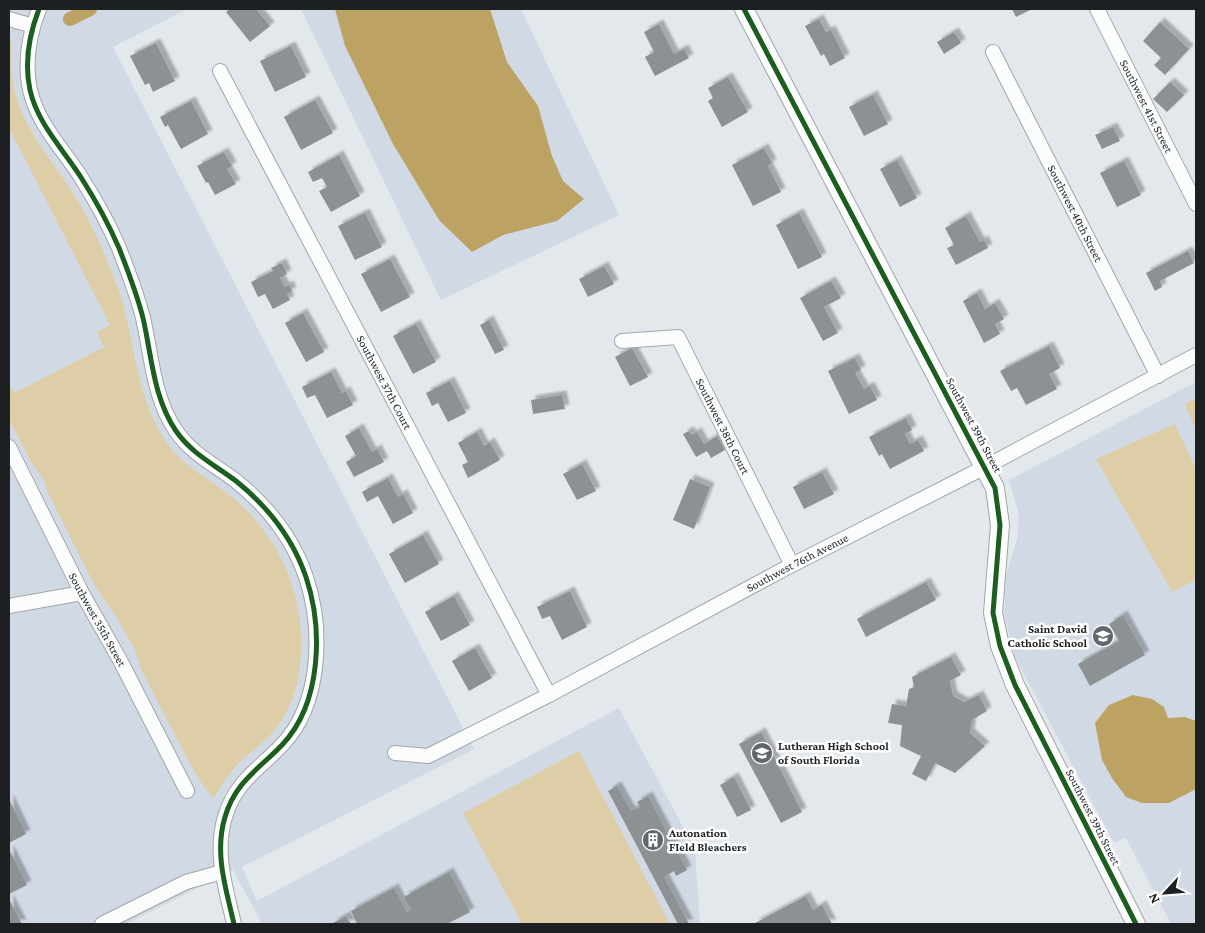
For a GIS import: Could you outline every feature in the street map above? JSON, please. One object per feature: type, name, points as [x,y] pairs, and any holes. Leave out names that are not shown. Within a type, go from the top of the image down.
[{"type":"street","points":[[39,9],[28,49],[27,71],[30,92],[38,114],[82,180],[118,246],[142,315],[156,388],[166,414],[178,434],[197,454],[234,480],[271,514],[298,556],[313,602],[317,652],[314,676],[298,723],[284,743],[246,778],[234,794],[224,818],[220,851],[222,872],[234,924]]},
{"type":"street","name":"Southwest 39th Street","points":[[744,9],[995,488],[1000,525],[993,613],[1000,646],[1015,685],[1136,924]]},
{"type":"street","name":"Southwest 41st Street","points":[[1097,9],[1196,204]]},
{"type":"street","points":[[9,19],[33,26]]},
{"type":"street","name":"Southwest 40th Street","points":[[993,52],[1158,376]]},
{"type":"street","name":"Southwest 37th Court","points":[[220,71],[549,695]]},
{"type":"street","name":"Southwest 38th Court","points":[[622,341],[678,337],[792,565]]},
{"type":"street","name":"Southwest 76th Avenue","points":[[395,753],[428,756],[549,695],[792,565],[985,467],[1196,355]]},
{"type":"street","name":"Southwest 35th Street","points":[[9,447],[82,593],[121,662],[187,790]]},
{"type":"street","points":[[9,606],[82,593]]},
{"type":"street","points":[[102,924],[186,882],[222,872]]},
{"type":"street","points":[[226,892],[242,924]]},
{"type":"shaded area","points":[[9,9],[187,9],[113,47],[474,749],[242,867],[257,901],[619,708],[695,849],[700,924],[262,924],[233,870],[126,924],[9,924]]},
{"type":"shaded area","points":[[301,9],[521,9],[619,215],[441,300]]},
{"type":"shaded area","points":[[335,9],[490,9],[507,62],[538,106],[552,156],[563,181],[584,199],[557,221],[503,235],[472,252],[439,220],[393,144],[345,46]]},
{"type":"shaded area","points":[[9,40],[12,41],[13,87],[20,108],[35,137],[71,189],[106,257],[119,291],[141,384],[154,420],[163,437],[177,455],[251,514],[280,556],[290,578],[297,603],[301,628],[301,653],[297,685],[292,700],[277,727],[235,768],[214,798],[204,787],[187,759],[141,669],[134,648],[95,586],[48,493],[44,480],[30,461],[9,419],[9,384],[14,393],[104,347],[97,332],[110,325],[9,128]]},
{"type":"shaded area","name":"Saint David Catholic School","points":[[1196,382],[1196,924],[1171,924],[1126,838],[1114,843],[1015,657],[1004,615],[1006,576],[1017,539],[1019,515],[1009,480]]},
{"type":"shaded area","points":[[1196,399],[1196,430],[1185,404]]},
{"type":"shaded area","points":[[1175,424],[1196,469],[1196,580],[1172,592],[1096,459]]},
{"type":"shaded area","points":[[1133,695],[1152,699],[1164,707],[1168,718],[1185,717],[1196,721],[1196,789],[1169,803],[1142,803],[1126,797],[1102,760],[1095,723],[1109,705]]},
{"type":"shaded area","points":[[579,751],[670,924],[522,924],[463,813]]},
{"type":"building","points":[[230,9],[256,9],[270,26],[250,42],[226,12]]},
{"type":"building","points":[[1012,9],[1032,9],[1016,17]]},
{"type":"building","points":[[819,19],[826,32],[831,30],[845,58],[830,66],[824,54],[821,56],[805,26]]},
{"type":"building","points":[[1160,22],[1189,49],[1165,75],[1154,65],[1161,58],[1143,41]]},
{"type":"building","points":[[659,24],[674,54],[684,49],[689,58],[655,76],[645,57],[654,52],[644,32]]},
{"type":"building","points":[[954,32],[961,43],[944,54],[937,42]]},
{"type":"building","points":[[156,43],[175,81],[153,92],[149,83],[145,85],[130,56]]},
{"type":"building","points":[[291,46],[306,77],[275,92],[260,61]]},
{"type":"building","points":[[728,77],[748,112],[722,127],[708,101],[713,98],[708,88]]},
{"type":"building","points":[[1170,82],[1184,95],[1167,112],[1153,99]]},
{"type":"building","points":[[873,95],[888,124],[864,136],[849,107]]},
{"type":"building","points":[[315,100],[333,133],[301,150],[284,117]]},
{"type":"building","points":[[191,101],[208,134],[181,149],[168,125],[165,127],[160,117]]},
{"type":"building","points":[[1113,127],[1120,141],[1102,149],[1095,135]]},
{"type":"building","points":[[764,148],[772,163],[768,166],[781,192],[753,206],[732,165]]},
{"type":"building","points":[[224,152],[232,166],[227,169],[236,184],[215,195],[197,166]]},
{"type":"building","points":[[339,155],[360,196],[331,212],[319,191],[327,187],[322,178],[313,182],[308,172]]},
{"type":"building","points":[[897,160],[917,198],[900,207],[880,169]]},
{"type":"building","points":[[1124,161],[1141,195],[1117,207],[1100,173]]},
{"type":"building","points":[[365,213],[382,247],[355,260],[338,226]]},
{"type":"building","points":[[799,213],[822,257],[798,269],[776,225]]},
{"type":"building","points":[[966,216],[980,242],[984,240],[988,248],[956,265],[947,248],[954,245],[945,228]]},
{"type":"building","points":[[1188,251],[1194,263],[1160,281],[1162,287],[1155,291],[1146,273]]},
{"type":"building","points":[[390,259],[410,297],[381,312],[361,274]]},
{"type":"building","points":[[282,263],[287,274],[280,278],[285,287],[289,285],[292,291],[287,294],[290,300],[273,309],[265,294],[258,297],[251,282],[273,271],[271,268]]},
{"type":"building","points":[[604,266],[614,284],[588,297],[579,279]]},
{"type":"building","points":[[831,281],[841,298],[824,307],[838,333],[823,341],[800,298]]},
{"type":"building","points":[[977,293],[985,309],[995,303],[1004,319],[995,324],[1000,334],[984,343],[963,301]]},
{"type":"building","points":[[303,313],[324,352],[306,362],[285,323]]},
{"type":"building","points":[[489,320],[504,350],[495,354],[480,325]]},
{"type":"building","points":[[416,324],[436,362],[413,374],[393,336]]},
{"type":"building","points":[[1049,346],[1060,368],[1049,374],[1057,389],[1026,405],[1017,388],[1011,391],[1000,371]]},
{"type":"building","points":[[632,348],[648,377],[630,386],[615,357]]},
{"type":"building","points":[[855,358],[861,370],[855,373],[864,389],[870,386],[877,400],[849,414],[828,371]]},
{"type":"building","points":[[331,372],[342,393],[346,391],[353,405],[327,418],[315,395],[307,398],[302,387]]},
{"type":"building","points":[[450,381],[466,413],[448,422],[438,403],[432,406],[426,393]]},
{"type":"building","points":[[562,395],[565,409],[533,414],[531,400]]},
{"type":"building","points":[[906,418],[912,430],[905,434],[910,444],[918,440],[924,451],[890,469],[882,454],[879,456],[869,437]]},
{"type":"building","points":[[359,428],[372,452],[377,449],[384,462],[354,477],[346,462],[356,456],[345,436]]},
{"type":"building","points":[[689,431],[692,435],[697,432],[704,444],[717,436],[725,450],[711,458],[707,451],[696,457],[683,434]]},
{"type":"building","points":[[477,432],[484,446],[490,442],[500,460],[468,478],[462,465],[468,462],[458,443]]},
{"type":"building","points":[[582,464],[596,491],[577,500],[563,474]]},
{"type":"building","points":[[822,472],[834,494],[804,509],[793,487]]},
{"type":"building","points":[[388,478],[398,497],[403,494],[413,513],[393,524],[378,496],[367,502],[362,492]]},
{"type":"building","points":[[690,479],[710,487],[694,529],[673,520]]},
{"type":"building","points":[[423,535],[439,564],[405,583],[389,554]]},
{"type":"building","points":[[926,582],[936,600],[866,637],[857,619]]},
{"type":"building","points":[[570,591],[587,627],[562,640],[550,616],[542,619],[537,607]]},
{"type":"building","points":[[454,596],[470,625],[441,641],[425,612]]},
{"type":"building","points":[[1123,615],[1145,655],[1090,686],[1078,664],[1119,641],[1109,624]]},
{"type":"building","points":[[475,648],[492,678],[469,691],[452,661]]},
{"type":"building","points":[[951,657],[961,675],[950,681],[953,696],[964,702],[979,695],[987,711],[972,720],[970,733],[985,746],[955,773],[935,763],[926,781],[912,774],[921,756],[900,746],[902,725],[888,723],[892,704],[906,706],[909,689],[914,687],[912,677]]},
{"type":"building","points":[[761,732],[802,812],[781,823],[739,744]]},
{"type":"building","points":[[734,777],[751,810],[737,817],[720,785]]},
{"type":"building","name":"Autonation FIeld Bleachers","points":[[617,786],[631,811],[640,807],[637,802],[648,796],[687,870],[676,876],[674,871],[664,877],[689,924],[678,924],[608,791]]},
{"type":"building","points":[[9,799],[26,834],[9,843]]},
{"type":"building","points":[[9,849],[27,885],[9,894]]},
{"type":"building","points":[[449,872],[470,912],[447,924],[357,924],[351,911],[394,888],[407,912],[411,910],[404,897]]},
{"type":"building","points":[[806,896],[813,910],[822,905],[832,924],[753,924]]},
{"type":"building","points":[[9,899],[22,924],[9,924]]},
{"type":"building","points":[[346,916],[351,924],[331,924]]},
{"type":"waterway","points":[[70,19],[90,9]]},
{"type":"cycle path","points":[[39,9],[28,49],[28,80],[34,103],[45,126],[92,196],[119,248],[141,309],[154,376],[168,418],[189,446],[236,481],[258,501],[278,524],[301,563],[311,597],[315,619],[315,664],[312,687],[305,708],[295,728],[282,745],[241,785],[229,805],[225,817],[221,844],[222,871],[234,924]]},
{"type":"cycle path","points":[[744,9],[995,488],[1000,525],[993,613],[1000,646],[1015,685],[1136,924]]},
{"type":"place","name":"Saint David Catholic School","points":[[1103,636]]},
{"type":"place","name":"Lutheran High School of South Florida","points":[[762,753]]},
{"type":"place","name":"Autonation FIeld Bleachers","points":[[653,840]]}]
